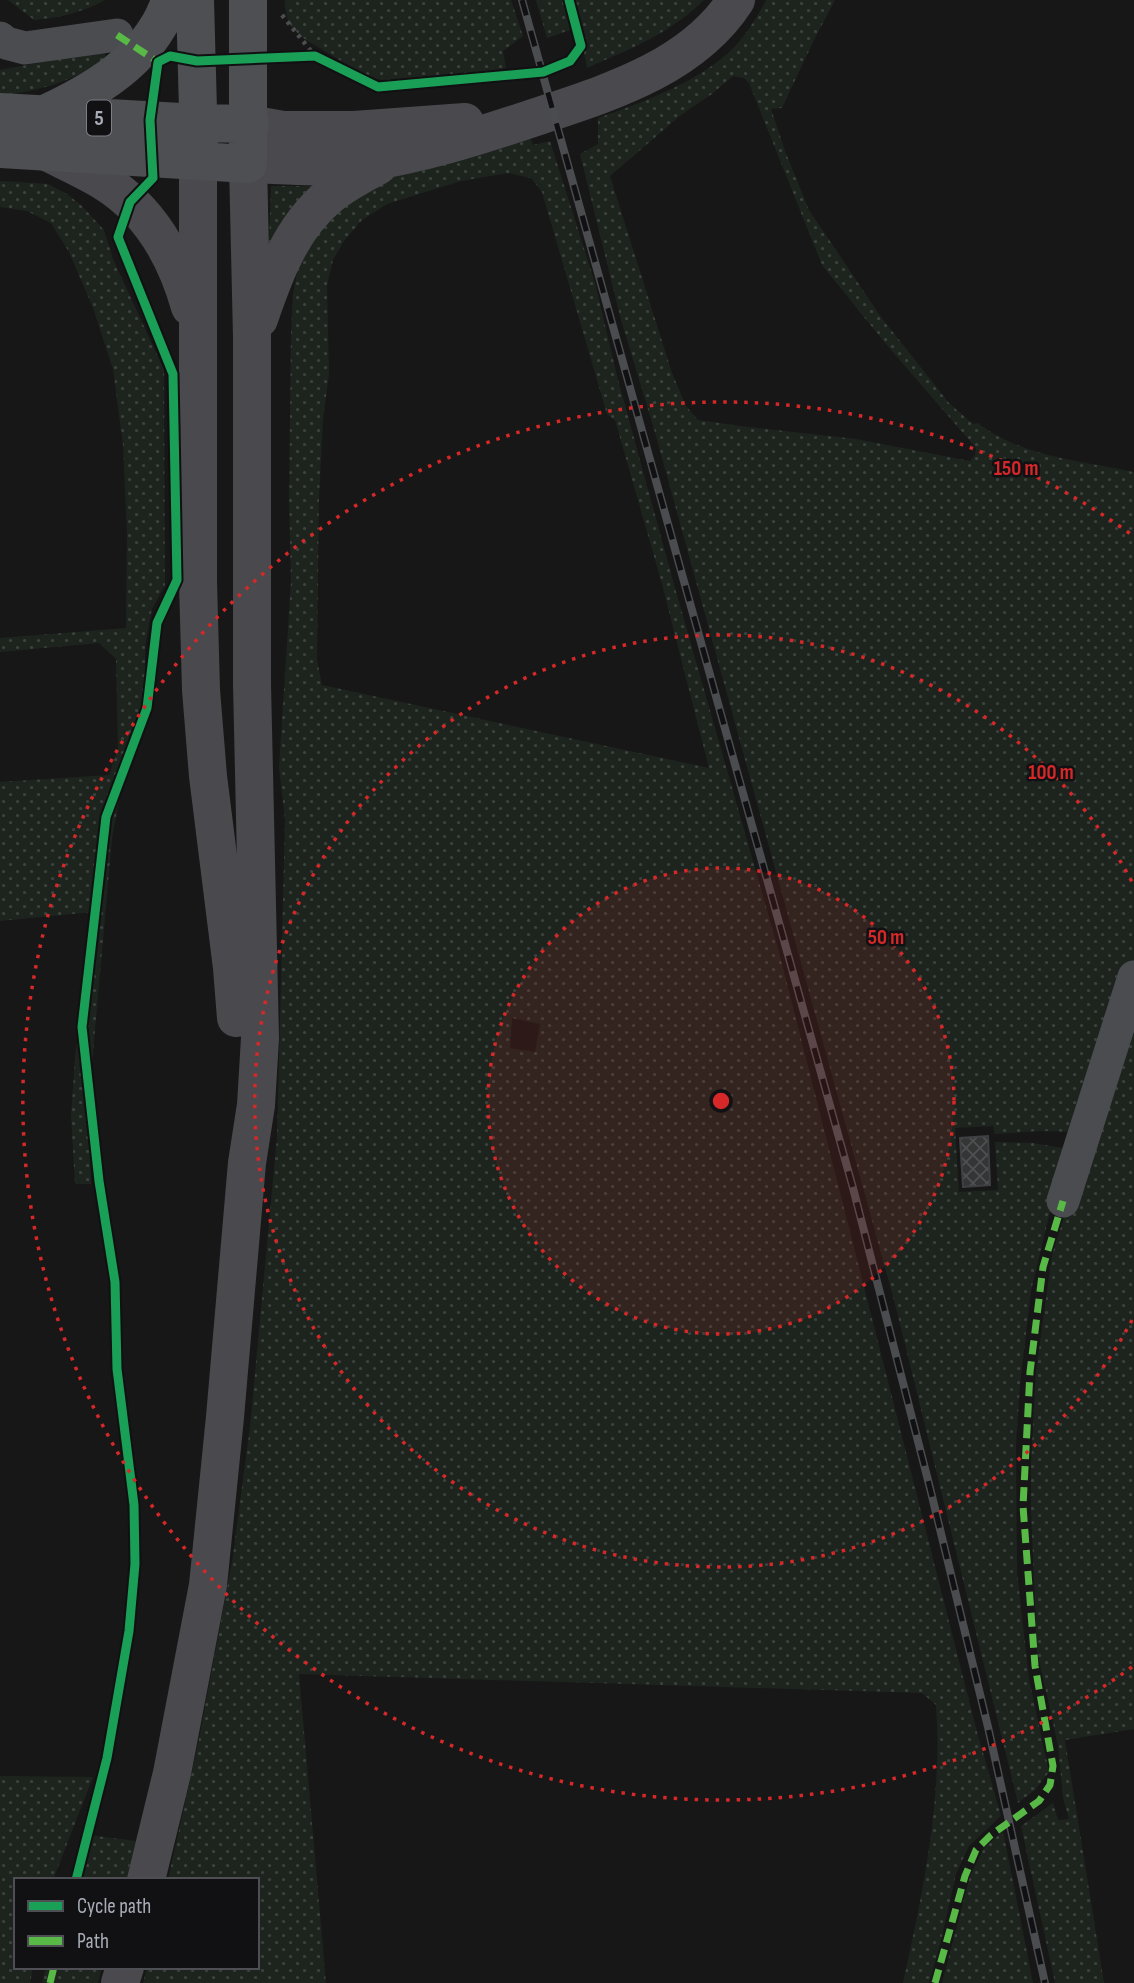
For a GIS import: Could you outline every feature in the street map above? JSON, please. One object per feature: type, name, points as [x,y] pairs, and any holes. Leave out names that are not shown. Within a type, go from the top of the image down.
[{"type":"main road","points":[[171,0],[159,26],[139,51],[44,133],[130,202],[150,224],[167,249],[184,285],[198,336]]},
{"type":"main road","points":[[195,0],[199,141],[201,690],[208,776],[232,968],[247,1163]]},
{"type":"main road","points":[[248,163],[352,165],[393,158],[490,133],[648,75],[708,34],[736,0]]},
{"type":"main road","points":[[146,1878],[172,1773],[208,1585],[247,1163],[256,1105],[260,1038],[252,684],[252,337],[248,163],[250,124],[265,4]]},
{"type":"main road","name":"5","points":[[0,112],[44,133],[199,141],[248,163]]},
{"type":"main road","points":[[199,141],[250,124],[283,130],[354,130],[540,116]]},
{"type":"main road","name":"5","points":[[0,149],[44,133]]},
{"type":"main road","points":[[252,337],[283,258],[309,216],[329,196],[393,158]]},
{"type":"street","points":[[0,38],[6,43],[25,48],[117,35]]},
{"type":"street","points":[[1063,1201],[1134,977]]},
{"type":"path","points":[[265,4],[282,15],[315,56]]},
{"type":"shaded area","points":[[8,0],[105,0],[71,14],[34,20]]},
{"type":"shaded area","points":[[285,0],[511,0],[523,36],[503,51],[506,68],[421,80],[388,81],[362,73],[305,39],[290,24]]},
{"type":"shaded area","points":[[536,0],[704,0],[663,32],[587,68],[579,27],[547,38]]},
{"type":"shaded area","points":[[766,0],[835,0],[782,108],[771,109],[809,210],[881,317],[949,403],[973,424],[978,423],[1033,451],[1134,472],[1134,959],[1073,1132],[995,1134],[993,1126],[955,1128],[959,1192],[998,1190],[995,1142],[1033,1143],[1062,1148],[1066,1162],[1049,1216],[1031,1291],[1020,1385],[1016,1444],[1017,1572],[1029,1679],[1049,1772],[1035,1790],[1018,1803],[895,1304],[654,429],[621,320],[580,154],[598,144],[598,118],[667,91],[715,64],[739,41]],"holes":[[[733,76],[744,78],[749,83],[822,265],[976,448],[970,461],[856,439],[698,420],[686,406],[672,373],[610,176],[681,115]]]},
{"type":"shaded area","points":[[103,51],[106,56],[98,64],[72,78],[41,88],[0,95],[0,70]]},
{"type":"shaded area","points":[[529,135],[533,145],[550,141],[595,283],[617,376],[675,588],[779,952],[976,1728],[1001,1816],[969,1846],[956,1874],[929,1983],[903,1983],[930,1845],[937,1775],[936,1705],[922,1693],[299,1674],[326,1983],[143,1983],[146,1969],[259,1969],[259,1878],[168,1878],[198,1744],[232,1562],[250,1427],[277,1137],[285,820],[279,767],[291,582],[291,333],[293,293],[300,258],[313,232],[377,179]],"holes":[[[508,173],[531,178],[542,192],[607,414],[615,420],[662,584],[709,768],[322,685],[317,660],[319,497],[323,419],[329,374],[327,285],[333,260],[344,241],[362,220],[387,204],[461,181]],[[512,1018],[540,1024],[535,1052],[510,1048]]]},
{"type":"shaded area","points":[[0,181],[48,184],[82,206],[104,230],[113,259],[164,370],[165,585],[152,609],[145,647],[148,722],[123,779],[112,838],[88,1109],[91,1184],[75,1184],[71,1116],[75,1058],[93,912],[0,921],[0,782],[109,775],[118,748],[116,659],[99,643],[0,652],[0,638],[126,628],[127,533],[123,445],[113,369],[93,308],[69,252],[51,223],[27,211],[0,207]]},
{"type":"shaded area","points":[[271,186],[319,186],[272,243],[269,242]]},
{"type":"shaded area","points":[[1134,998],[1134,1729],[1065,1740],[1104,1983],[1055,1983],[1021,1826],[1053,1803],[1058,1820],[1069,1819],[1063,1798],[1058,1746],[1037,1651],[1031,1510],[1036,1371],[1052,1255]]},
{"type":"shaded area","points":[[0,1776],[93,1777],[54,1878],[14,1878],[14,1969],[33,1969],[30,1983],[0,1983]]},
{"type":"shaded area","points":[[1003,1831],[1033,1983],[942,1983],[970,1876],[984,1848]]},
{"type":"shaded area","points":[[88,1835],[136,1841],[127,1878],[75,1878]]},
{"type":"shaded area","points":[[46,1969],[102,1969],[98,1983],[42,1983]]},
{"type":"building","points":[[988,1136],[990,1185],[963,1187],[960,1138]]},
{"type":"railway","points":[[522,0],[853,1188],[988,1727],[1045,1983]]},
{"type":"marked path","points":[[117,35],[158,62]]},
{"type":"marked path","points":[[935,1983],[965,1876],[976,1850],[991,1835],[1039,1801],[1050,1785],[1053,1766],[1035,1666],[1023,1506],[1030,1372],[1043,1267],[1063,1201]]},
{"type":"marked path","points":[[50,1983],[54,1969]]},
{"type":"cycle path","points":[[77,1878],[107,1758],[129,1631],[135,1564],[134,1505],[117,1369],[115,1282],[99,1181],[82,1027],[106,817],[147,708],[157,623],[177,580],[173,374],[118,237],[130,202],[153,178],[150,120],[158,62],[170,56],[197,61],[315,56],[378,87],[543,72],[570,61],[581,46],[569,0]]}]
